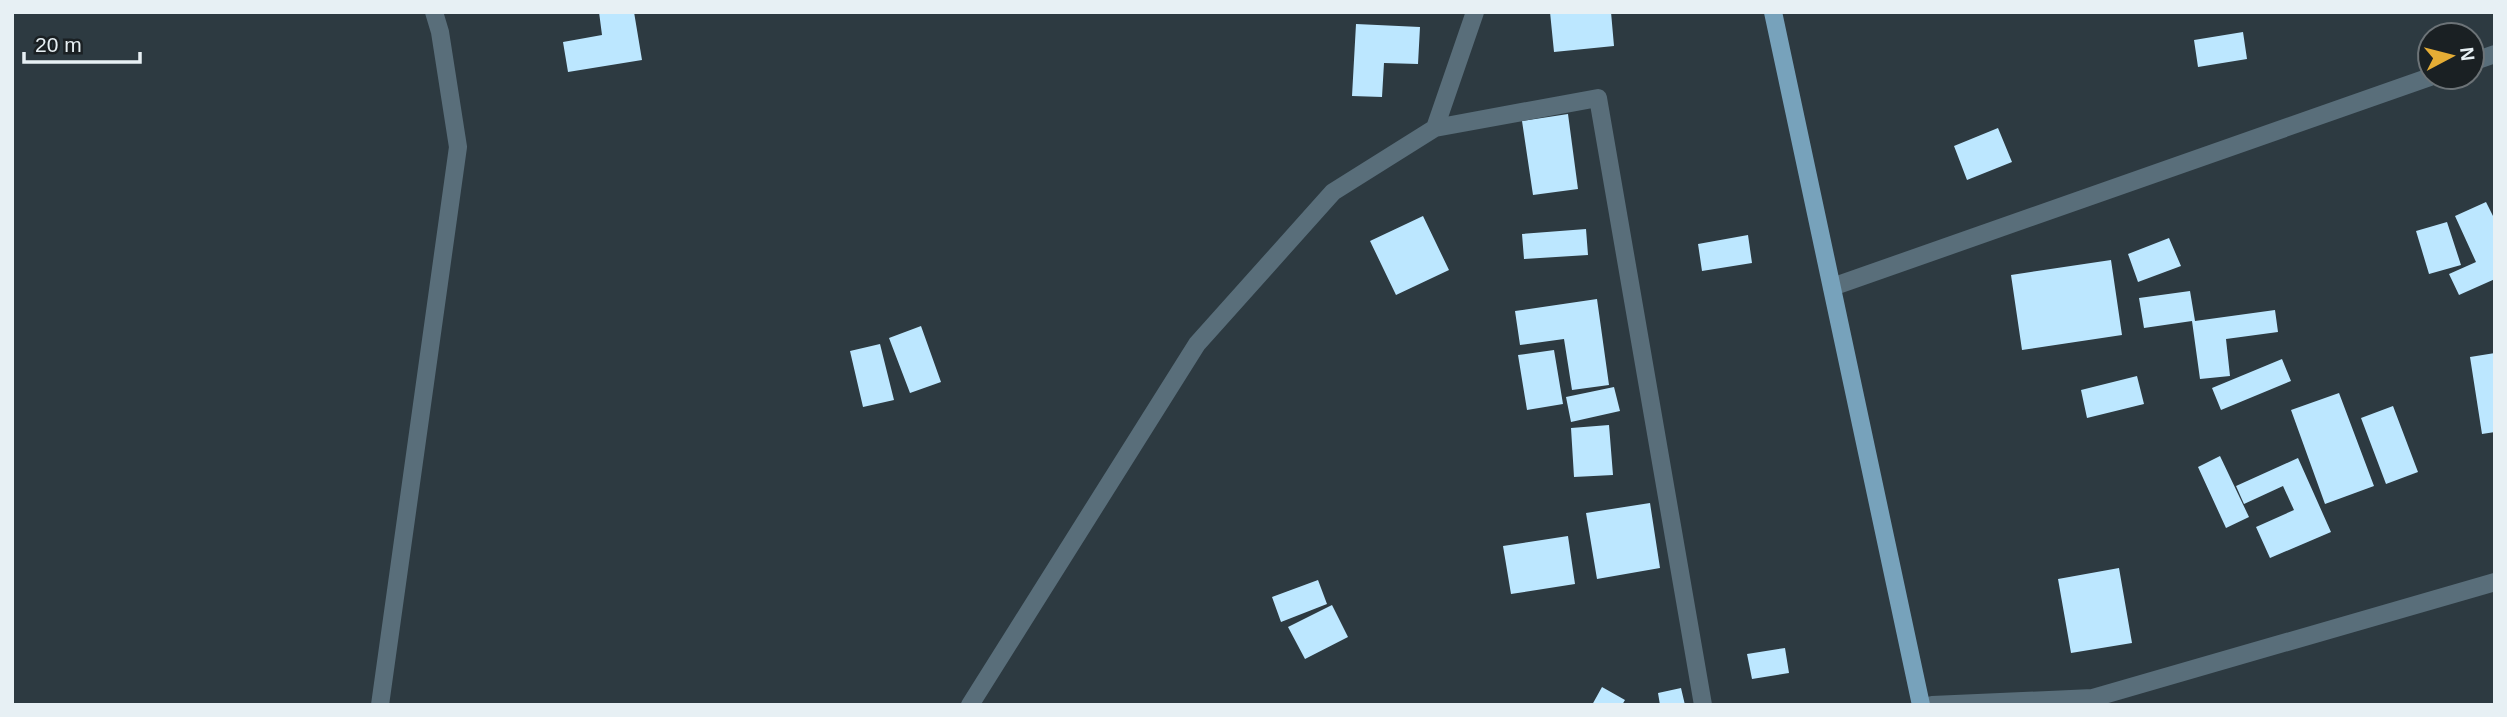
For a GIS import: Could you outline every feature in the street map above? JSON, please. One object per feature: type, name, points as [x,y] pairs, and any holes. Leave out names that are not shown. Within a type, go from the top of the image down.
[{"type":"main road","points":[[1773,12],[1921,705]]},
{"type":"street","points":[[380,705],[458,147],[440,32],[434,12]]},
{"type":"street","points":[[1435,128],[1475,12]]},
{"type":"street","points":[[1832,287],[2416,82]]},
{"type":"street","points":[[970,705],[1197,344],[1333,192],[1435,128],[1598,98],[1703,705]]},
{"type":"street","points":[[1932,705],[2093,698],[2495,582]]},
{"type":"building","points":[[599,12],[634,12],[642,60],[568,72],[563,42],[602,35]]},
{"type":"building","points":[[1550,12],[1611,12],[1614,46],[1554,52]]},
{"type":"building","points":[[1356,24],[1420,27],[1418,64],[1384,63],[1382,97],[1352,96]]},
{"type":"building","points":[[2243,32],[2247,59],[2198,67],[2194,40]]},
{"type":"building","points":[[1568,114],[1578,189],[1533,195],[1522,121]]},
{"type":"building","points":[[1998,128],[2012,162],[1967,180],[1954,146]]},
{"type":"building","points":[[2486,202],[2495,220],[2495,279],[2459,295],[2449,274],[2476,262],[2455,216]]},
{"type":"building","points":[[1423,216],[1449,270],[1396,295],[1370,241]]},
{"type":"building","points":[[2447,222],[2461,265],[2429,274],[2416,231]]},
{"type":"building","points":[[1586,229],[1588,255],[1524,259],[1522,234]]},
{"type":"building","points":[[1748,235],[1752,263],[1702,271],[1698,244]]},
{"type":"building","points":[[2169,238],[2181,266],[2138,282],[2128,254]]},
{"type":"building","points":[[2111,260],[2122,335],[2022,350],[2011,275]]},
{"type":"building","points":[[2190,291],[2195,321],[2275,310],[2278,332],[2226,339],[2230,376],[2200,379],[2192,321],[2144,328],[2139,298]]},
{"type":"building","points":[[1597,299],[1609,385],[1572,390],[1564,339],[1520,345],[1515,311]]},
{"type":"building","points":[[921,326],[941,382],[910,393],[889,338]]},
{"type":"building","points":[[880,344],[894,400],[863,407],[850,351]]},
{"type":"building","points":[[1554,350],[1563,404],[1527,410],[1518,355]]},
{"type":"building","points":[[2495,353],[2495,432],[2482,434],[2470,357]]},
{"type":"building","points":[[2282,359],[2291,381],[2221,410],[2212,388]]},
{"type":"building","points":[[2137,376],[2144,404],[2087,418],[2081,390]]},
{"type":"building","points":[[1614,387],[1620,411],[1571,422],[1566,397]]},
{"type":"building","points":[[2339,393],[2374,486],[2325,504],[2291,410]]},
{"type":"building","points":[[2393,406],[2418,472],[2386,484],[2361,418]]},
{"type":"building","points":[[1609,425],[1613,475],[1574,477],[1571,428]]},
{"type":"building","points":[[2220,456],[2249,517],[2226,528],[2198,467]]},
{"type":"building","points":[[2298,458],[2331,532],[2270,558],[2256,527],[2294,510],[2283,486],[2244,504],[2236,486]]},
{"type":"building","points":[[1650,503],[1660,568],[1597,579],[1586,513]]},
{"type":"building","points":[[1568,536],[1575,584],[1511,594],[1503,546]]},
{"type":"building","points":[[2119,568],[2132,643],[2071,653],[2058,579]]},
{"type":"building","points":[[1318,580],[1327,604],[1281,622],[1272,597]]},
{"type":"building","points":[[1332,605],[1348,637],[1305,659],[1288,627]]},
{"type":"building","points":[[1785,648],[1789,673],[1752,679],[1747,654]]},
{"type":"building","points":[[1602,687],[1625,700],[1622,705],[1592,705]]},
{"type":"building","points":[[1681,688],[1685,705],[1660,705],[1658,693]]}]
